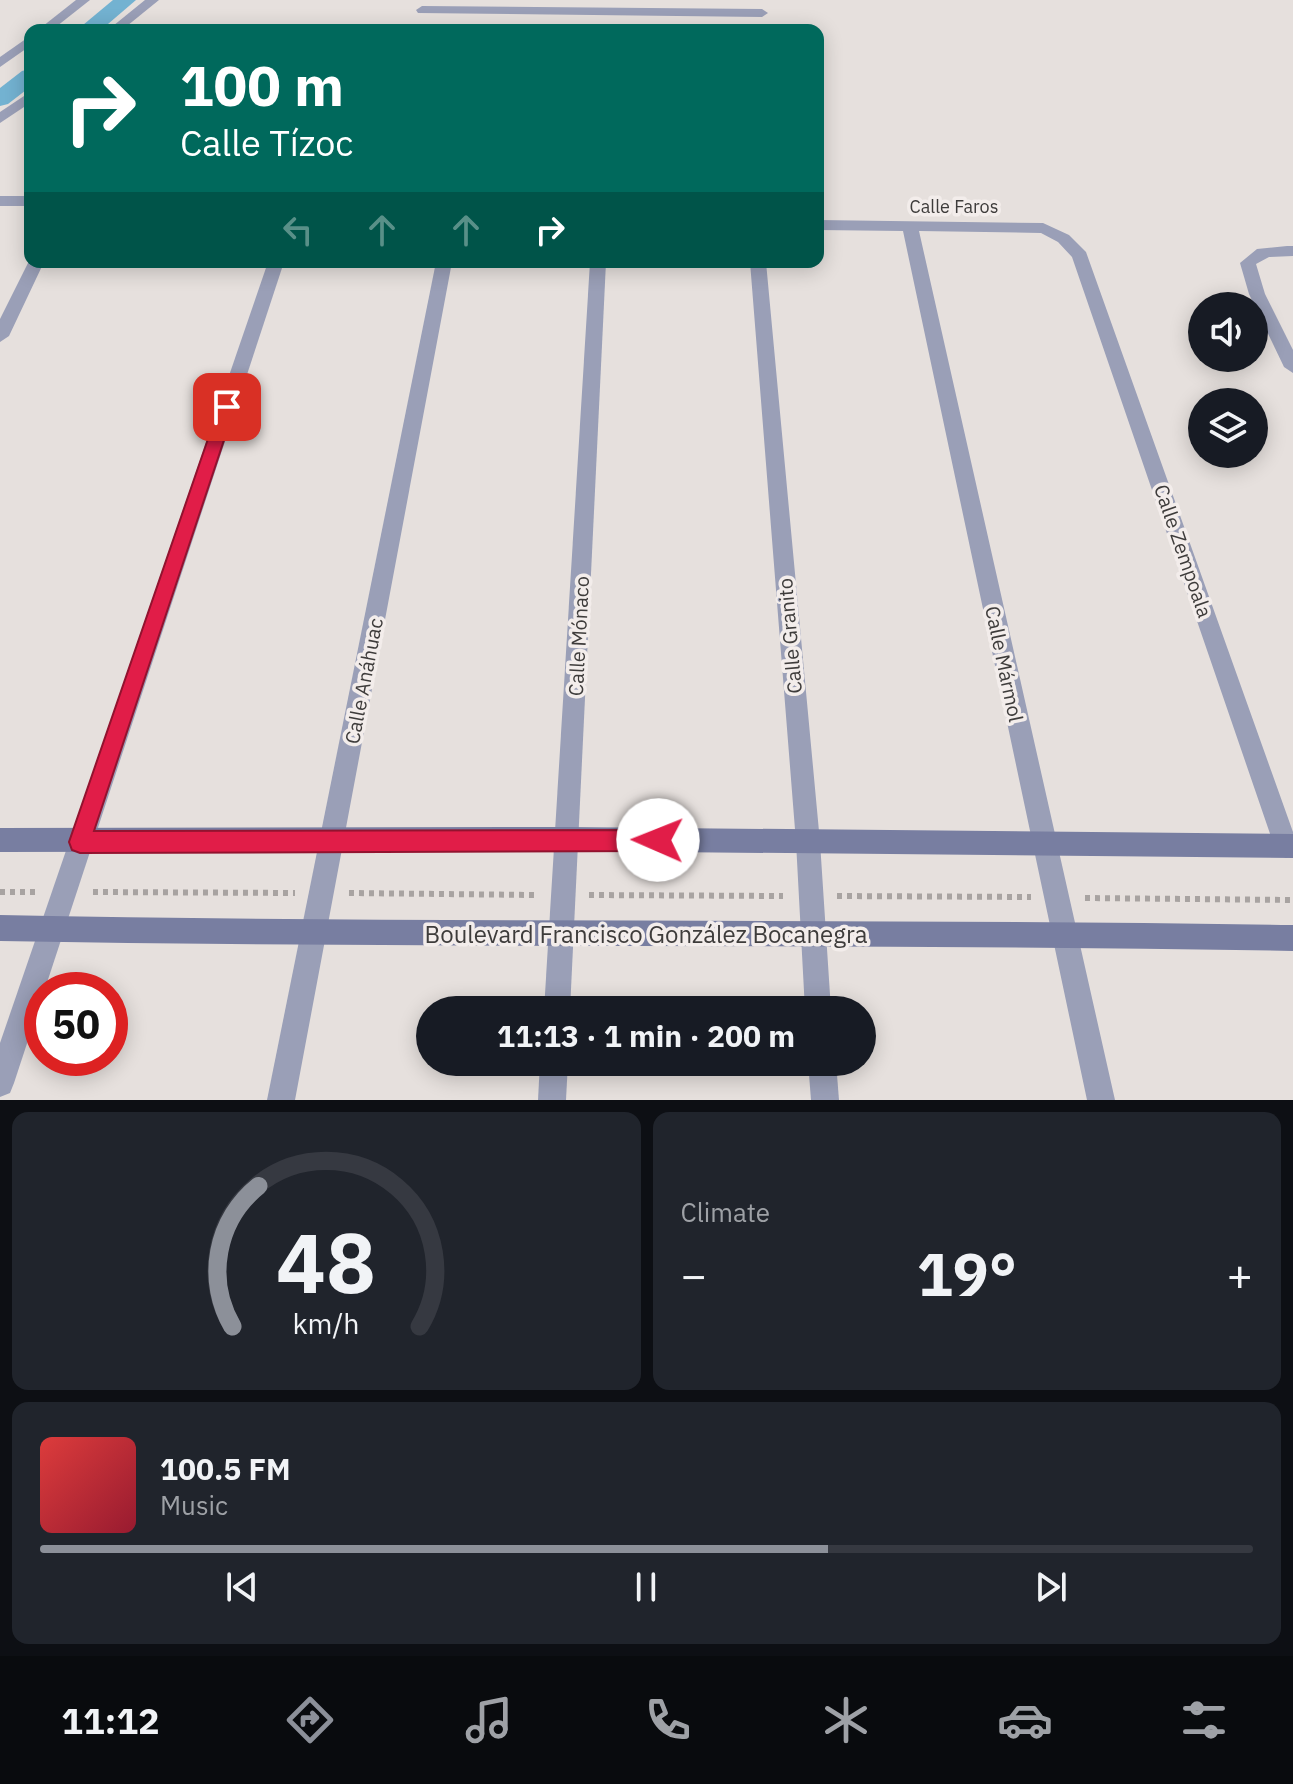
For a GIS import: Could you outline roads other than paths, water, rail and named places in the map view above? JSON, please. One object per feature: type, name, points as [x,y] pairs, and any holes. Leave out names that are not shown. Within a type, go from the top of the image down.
[{"type":"main road","points":[[0,840],[1042,841],[1290,846]]},
{"type":"main road","name":"Boulevard Francisco González Bocanegra","points":[[0,928],[313,934],[1064,934],[1293,938]]},
{"type":"street","points":[[52,24],[84,0]]},
{"type":"street","points":[[122,24],[153,0]]},
{"type":"street","points":[[423,10],[607,6],[762,13]]},
{"type":"street","points":[[0,63],[24,45]]},
{"type":"street","points":[[0,119],[24,101]]},
{"type":"street","points":[[0,201],[24,201]]},
{"type":"street","name":"Calle Faros","points":[[824,225],[1043,228],[1059,234],[1080,256]]},
{"type":"street","name":"Calle Mármol","points":[[910,227],[1101,1100]]},
{"type":"street","points":[[1293,251],[1254,256],[1248,263],[1249,274],[1293,367]]},
{"type":"street","name":"Calle Zempoala","points":[[1080,256],[1290,846]]},
{"type":"street","points":[[0,336],[33,268]]},
{"type":"street","points":[[0,1083],[274,268]]},
{"type":"street","name":"Calle Anáhuac","points":[[281,1100],[443,268]]},
{"type":"street","name":"Calle Mónaco","points":[[558,996],[598,268]]},
{"type":"street","name":"Calle Granito","points":[[759,268],[808,842],[817,996]]},
{"type":"street","points":[[552,1100],[553,1076]]},
{"type":"street","points":[[823,1076],[825,1100]]},
{"type":"waterway","points":[[96,24],[126,0]]},
{"type":"waterway","points":[[0,99],[24,81]]}]
